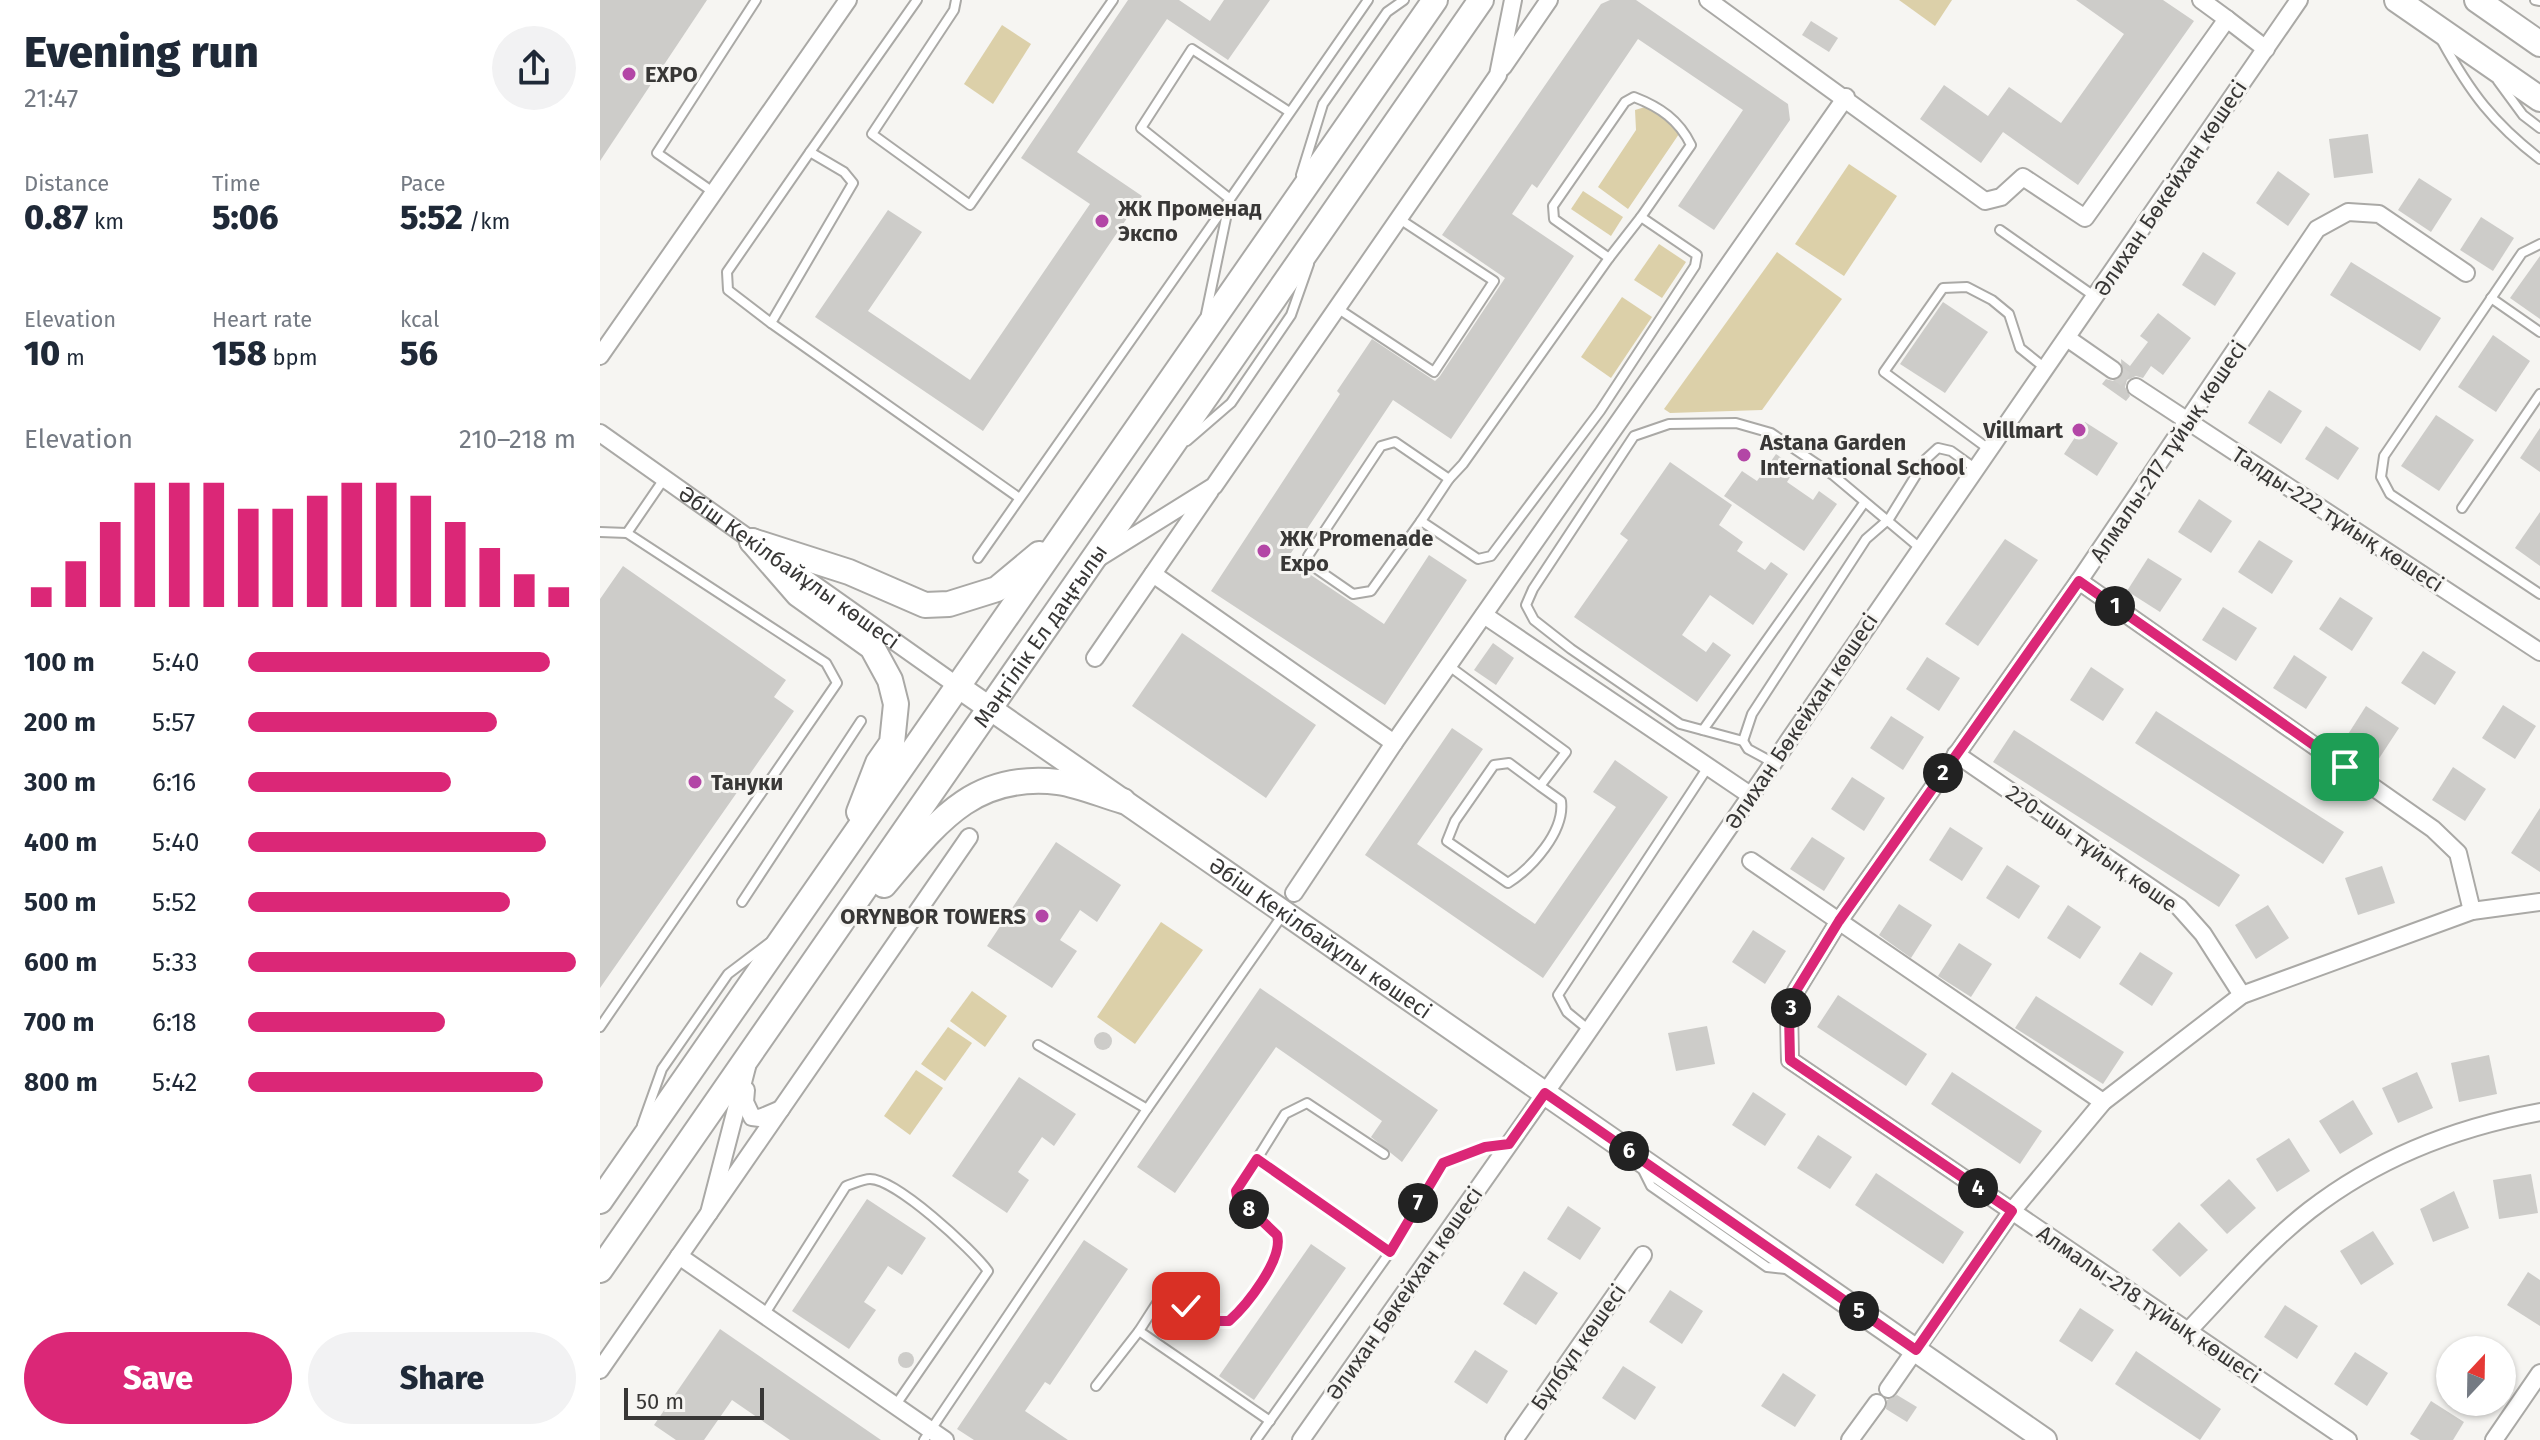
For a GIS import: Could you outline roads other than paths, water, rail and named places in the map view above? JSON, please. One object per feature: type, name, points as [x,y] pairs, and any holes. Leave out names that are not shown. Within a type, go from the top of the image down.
[{"type":"main road","name":"Мәңгілік Ел даңғылы","points":[[600,1201],[1435,0]]},
{"type":"main road","name":"Мәңгілік Ел даңғылы","points":[[600,1270],[1481,0]]},
{"type":"main road","points":[[2397,0],[2540,99]]},
{"type":"main road","points":[[2477,0],[2540,44]]},
{"type":"main road","points":[[752,541],[849,572],[906,599],[938,605],[997,589],[1065,532]]},
{"type":"main road","points":[[752,541],[798,594],[872,647],[892,684],[897,723],[892,743],[878,763],[860,805],[854,836]]},
{"type":"main road","points":[[810,967],[936,824],[989,787],[1007,781],[1060,782],[1123,801]]},
{"type":"street","points":[[600,356],[848,0]]},
{"type":"street","points":[[1498,75],[1513,0]]},
{"type":"street","points":[[1095,658],[1549,0]]},
{"type":"street","points":[[1708,0],[1846,97],[1985,201],[2001,197],[2023,177],[2085,218],[2227,19]]},
{"type":"street","points":[[2201,0],[2266,49]]},
{"type":"street","name":"Әлихан Бөкейхан көшесі","points":[[1301,1440],[1589,1030],[2299,0]]},
{"type":"street","points":[[1289,903],[1394,743],[1846,97]]},
{"type":"street","name":"Алмалы-217 тұйық көшесі","points":[[1790,1060],[1789,1014],[1796,991],[1839,921],[2079,581],[2317,229],[2348,212],[2379,214],[2466,273]]},
{"type":"street","points":[[2067,338],[2113,370]]},
{"type":"street","name":"Талды-222 тұйық көшесі","points":[[2136,387],[2540,652]]},
{"type":"street","name":"Әбіш Кекілбайұлы көшесі","points":[[600,433],[1123,801],[1289,903],[1545,1093],[2045,1440]]},
{"type":"street","points":[[1089,565],[1214,486]]},
{"type":"street","points":[[1153,574],[1394,743]]},
{"type":"street","points":[[2079,581],[2433,829],[2458,853],[2472,911]]},
{"type":"street","points":[[1484,615],[1750,795]]},
{"type":"street","name":"220-шы тұйық көше","points":[[1956,754],[2179,907],[2203,934],[2242,995]]},
{"type":"street","points":[[600,1370],[969,837]]},
{"type":"street","points":[[1751,861],[2103,1102]]},
{"type":"street","points":[[1888,1389],[2012,1211],[2103,1102],[2242,995],[2472,911],[2540,902]]},
{"type":"street","points":[[751,1052],[746,1110],[752,1117],[760,1118],[781,1109]]},
{"type":"street","points":[[709,1213],[751,1052]]},
{"type":"street","name":"Алмалы-218 тұйық көшесі","points":[[1790,1060],[2348,1440]]},
{"type":"street","points":[[2188,1331],[2260,1255],[2311,1209],[2364,1175],[2451,1133],[2489,1121],[2540,1112]]},
{"type":"street","name":"Бұлбұл көшесі","points":[[1514,1440],[1643,1255]]},
{"type":"street","points":[[679,1256],[894,1407],[928,1435],[945,1440]]},
{"type":"street","points":[[2494,1440],[2540,1373]]},
{"type":"street","points":[[1850,1440],[1877,1403]]},
{"type":"lane","points":[[715,193],[657,153],[756,0]]},
{"type":"lane","points":[[917,0],[727,272],[728,290],[1018,497]]},
{"type":"lane","points":[[956,0],[954,10],[872,134],[970,205],[1113,0]]},
{"type":"lane","points":[[978,558],[1368,0]]},
{"type":"lane","points":[[1293,205],[1323,104],[1387,12],[1404,0]]},
{"type":"lane","points":[[2434,26],[2470,92],[2517,142],[2540,159]]},
{"type":"lane","points":[[1230,199],[1141,128],[1192,49],[1288,111]]},
{"type":"lane","points":[[2480,58],[2523,115],[2540,128]]},
{"type":"lane","points":[[1449,479],[1395,442],[1381,446],[1308,556],[1311,565],[1353,594],[1371,591],[1691,145],[1682,126],[1653,104],[1634,97],[1625,102],[1553,206],[1554,219],[1609,258]]},
{"type":"lane","points":[[771,323],[853,183],[844,172],[810,152]]},
{"type":"lane","points":[[1201,336],[1230,199]]},
{"type":"lane","points":[[1421,521],[1478,559],[1491,556],[1600,411],[1695,266],[1697,255],[1641,217]]},
{"type":"lane","points":[[1337,308],[1434,372],[1494,281],[1398,218]]},
{"type":"lane","points":[[2000,230],[2095,297]]},
{"type":"lane","points":[[2540,244],[2522,253],[2491,298],[2384,456],[2381,477],[2390,494],[2540,594]]},
{"type":"lane","points":[[1990,450],[1884,372],[1943,288],[1967,287],[2009,314],[2020,348],[2046,369]]},
{"type":"lane","points":[[2491,298],[2540,332]]},
{"type":"lane","points":[[2462,508],[2540,394]]},
{"type":"lane","points":[[1600,411],[1618,424]]},
{"type":"lane","points":[[1772,762],[1748,749],[1743,741],[1680,724],[1571,649],[1534,620],[1526,605],[1533,589],[1634,436],[1669,424],[1736,423],[1771,433],[1833,475],[1920,548]]},
{"type":"lane","points":[[1743,741],[1752,714],[1866,539],[1889,519],[1926,459],[1938,448],[1951,451],[1976,469]]},
{"type":"lane","points":[[627,533],[664,478]]},
{"type":"lane","points":[[1703,730],[1864,503]]},
{"type":"lane","points":[[600,532],[627,533],[826,663],[837,683],[600,1027]]},
{"type":"lane","points":[[1449,666],[1566,752],[1540,786]]},
{"type":"lane","points":[[742,902],[861,721]]},
{"type":"lane","points":[[1509,763],[1540,786],[1561,801],[1563,815],[1529,870],[1508,883],[1447,841],[1455,821],[1494,765],[1509,763]]},
{"type":"lane","points":[[1589,1030],[1567,1012],[1558,995],[1708,767]]},
{"type":"lane","points":[[928,1435],[1289,903]]},
{"type":"lane","points":[[1038,1045],[1147,1109]]},
{"type":"lane","points":[[1096,1386],[1157,1303],[1169,1300],[1213,1321],[1229,1321],[1244,1308],[1277,1254],[1279,1243],[1277,1235],[1237,1197],[1236,1191],[1285,1114],[1307,1103],[1384,1154]]},
{"type":"lane","points":[[1256,1440],[1390,1252],[1443,1163],[1485,1147],[1509,1144]]},
{"type":"lane","points":[[1257,1159],[1390,1252]]},
{"type":"lane","points":[[764,1315],[846,1186],[870,1179],[888,1183],[971,1248],[988,1271],[894,1407]]},
{"type":"lane","points":[[1139,1331],[1270,1421]]},
{"type":"tunnel","points":[[2113,370],[2136,387]]},
{"type":"place","name":"EXPO","points":[[629,74]]},
{"type":"place","name":"ЖК Променад Экспо","points":[[1102,221]]},
{"type":"place","name":"Villmart","points":[[2079,430]]},
{"type":"place","name":"Astana Garden International School","points":[[1744,455]]},
{"type":"place","name":"ЖК Promenade Expo","points":[[1264,551]]},
{"type":"place","name":"Тануки","points":[[695,782]]},
{"type":"place","name":"ORYNBOR TOWERS","points":[[1042,916]]}]
